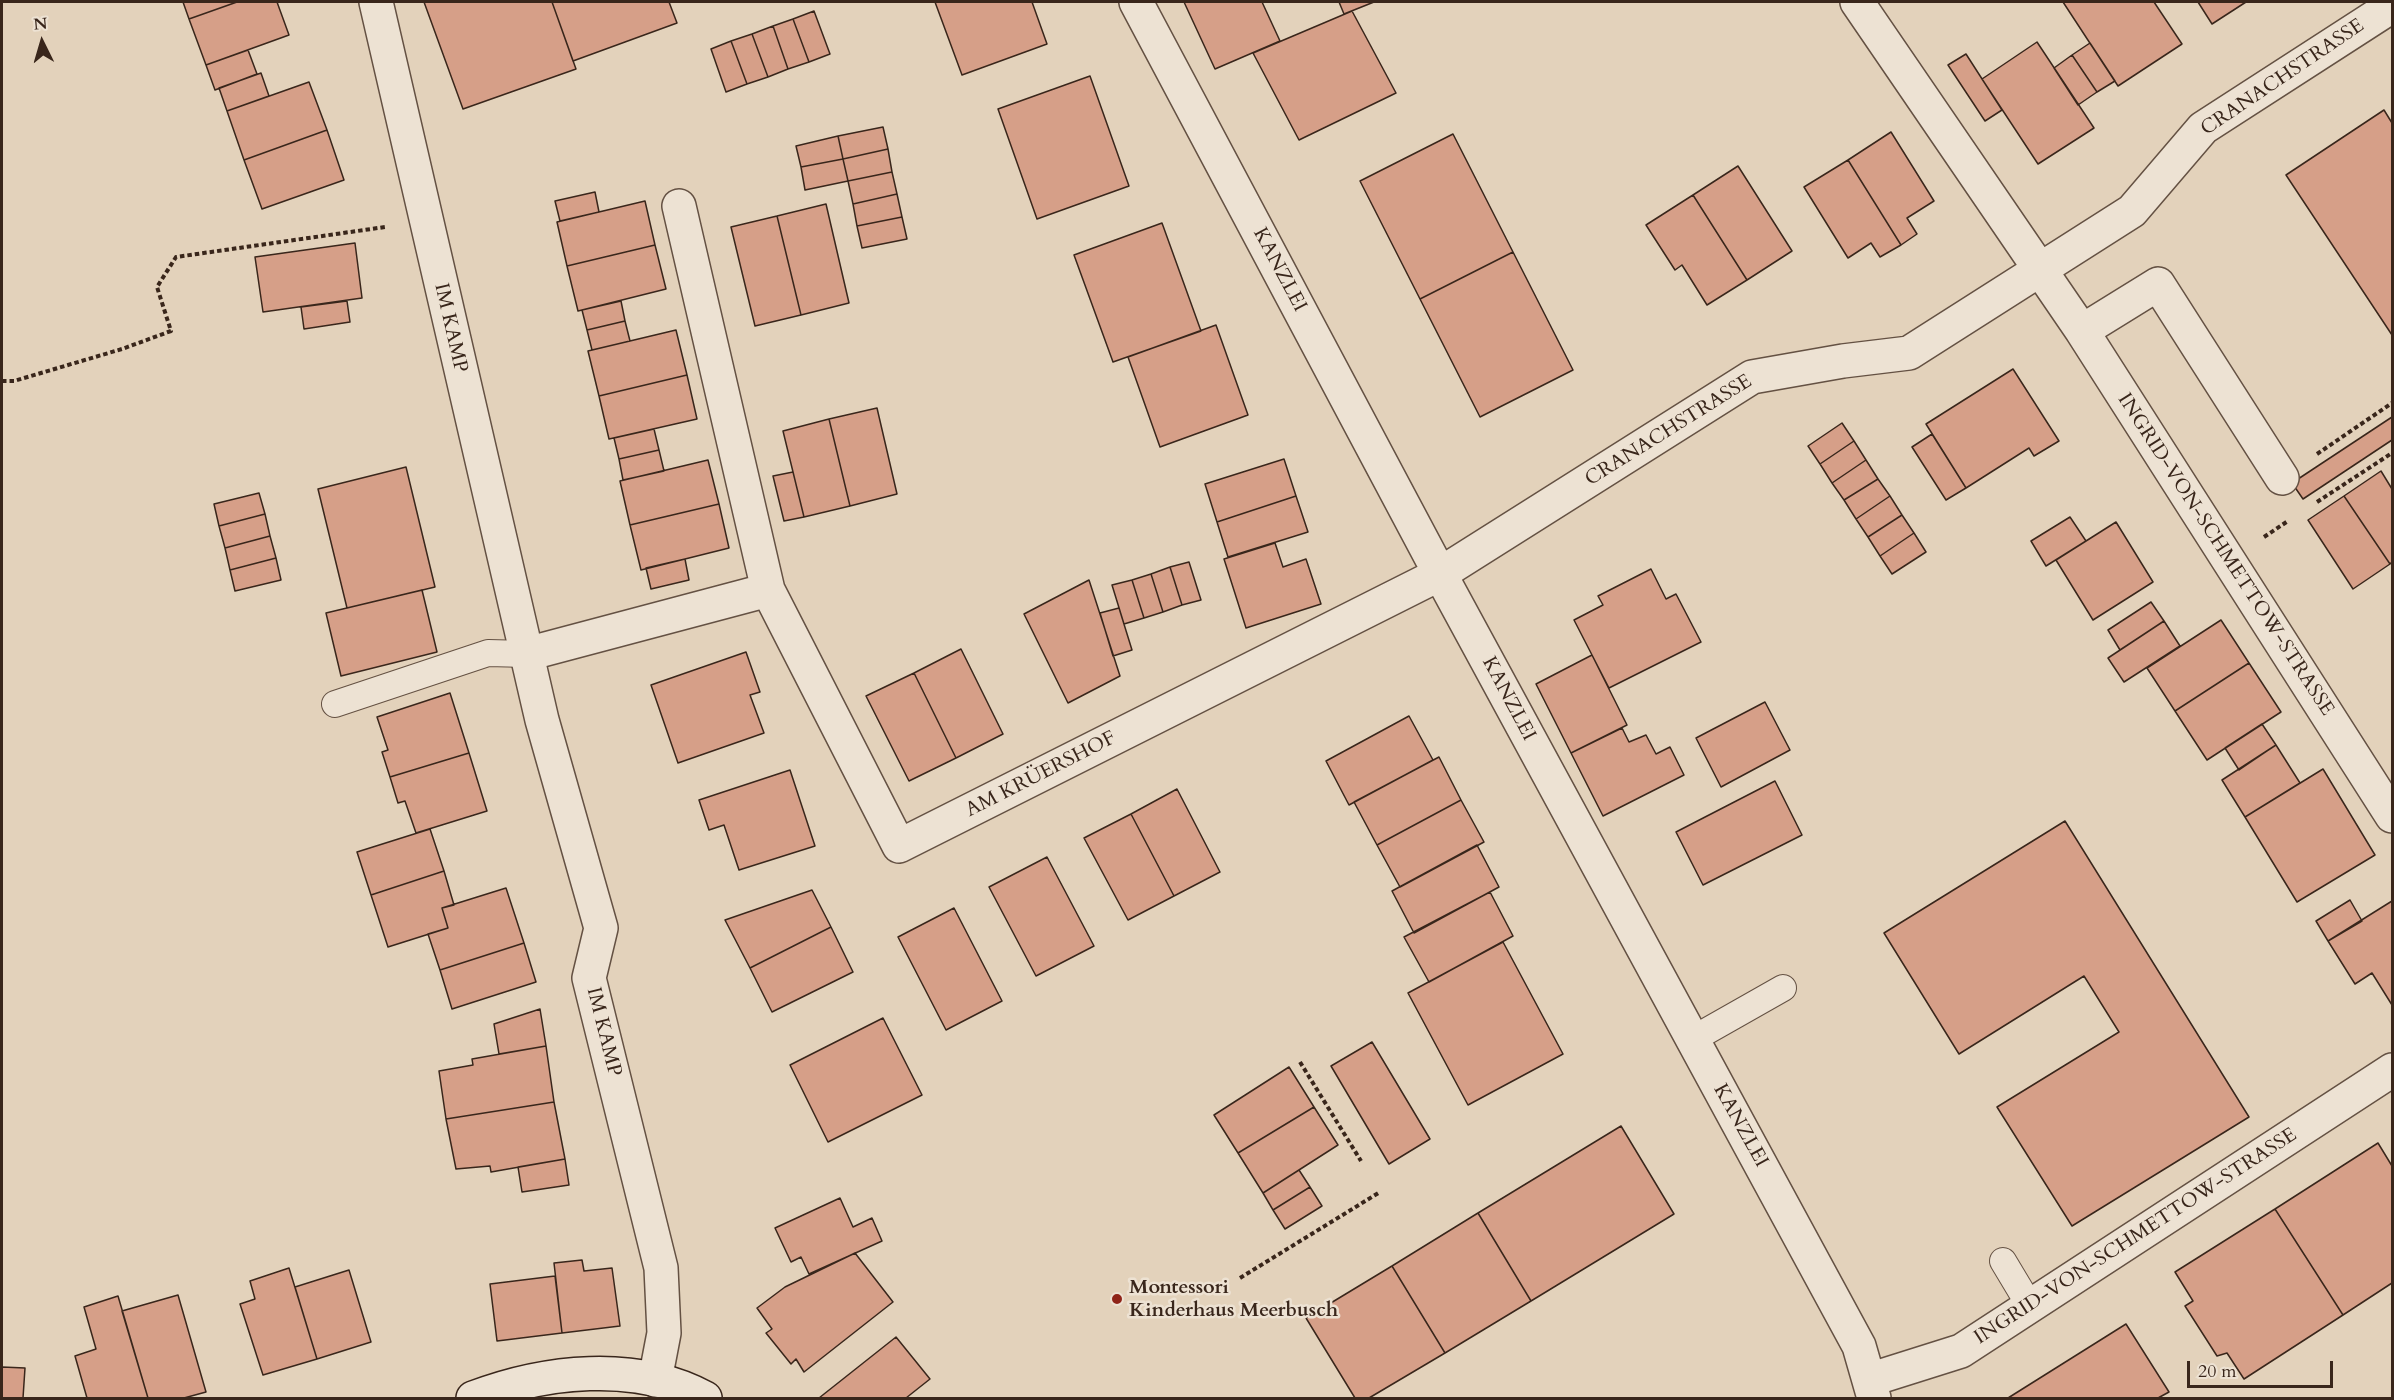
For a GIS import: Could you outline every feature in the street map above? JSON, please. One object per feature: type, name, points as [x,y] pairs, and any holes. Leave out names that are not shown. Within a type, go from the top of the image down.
[{"type":"street","name":"IM KAMP","points":[[376,2],[542,720],[601,928],[589,978],[661,1268],[664,1333],[655,1380]]},
{"type":"street","name":"KANZLEI","points":[[1136,2],[1440,574],[1859,1346],[1871,1389]]},
{"type":"street","points":[[1857,2],[2041,268]]},
{"type":"street","name":"CRANACHSTRASSE","points":[[1440,574],[1752,377],[1843,361],[1909,354],[2132,211],[2203,128],[2392,6]]},
{"type":"street","points":[[527,654],[768,590],[679,206]]},
{"type":"street","name":"INGRID-VON-SCHMETTOW-STRASSE","points":[[2041,268],[2380,770],[2392,816]]},
{"type":"street","points":[[2082,331],[2158,284],[2282,478]]},
{"type":"street","name":"AM KRÜERSHOF","points":[[768,590],[898,846],[1440,574]]},
{"type":"street","name":"INGRID-VON-SCHMETTOW-STRASSE","points":[[1871,1389],[1961,1351],[2392,1070]]},
{"type":"street","points":[[473,1398],[498,1389],[562,1375],[610,1374],[655,1380],[689,1390],[705,1398]]},
{"type":"lane","points":[[335,704],[488,653],[527,654]]},
{"type":"lane","points":[[1693,1040],[1782,988]]},
{"type":"lane","points":[[2003,1261],[2030,1306]]},
{"type":"path","points":[[2,381],[14,381],[122,349],[171,331],[157,287],[176,257],[425,221]]},
{"type":"path","points":[[2282,478],[2392,403]]},
{"type":"path","points":[[1300,1062],[1361,1161]]},
{"type":"path","points":[[1240,1278],[1380,1192]]},
{"type":"building","points":[[183,2],[237,2],[189,19]]},
{"type":"building","points":[[237,2],[277,2],[289,35],[206,65],[189,19]]},
{"type":"building","points":[[424,2],[552,2],[576,69],[463,109]]},
{"type":"building","points":[[552,2],[669,2],[677,23],[573,61]]},
{"type":"building","points":[[935,2],[1032,2],[1047,44],[962,75]]},
{"type":"building","points":[[1184,2],[1262,2],[1280,41],[1215,69]]},
{"type":"building","points":[[1339,2],[1374,2],[1344,14]]},
{"type":"building","points":[[2063,2],[2154,2],[2182,44],[2118,86]]},
{"type":"building","points":[[2198,2],[2246,2],[2212,24]]},
{"type":"building","points":[[814,11],[830,54],[809,62],[793,19]]},
{"type":"building","points":[[1352,11],[1396,93],[1299,140],[1253,53]]},
{"type":"building","points":[[793,19],[809,62],[788,69],[773,26]]},
{"type":"building","points":[[773,26],[788,69],[768,77],[752,34]]},
{"type":"building","points":[[752,34],[768,77],[747,84],[731,41]]},
{"type":"building","points":[[731,41],[747,84],[726,92],[711,49]]},
{"type":"building","points":[[2037,42],[2094,128],[2038,164],[1982,79]]},
{"type":"building","points":[[2090,43],[2115,81],[2097,92],[2072,55]]},
{"type":"building","points":[[248,50],[257,74],[215,90],[206,65]]},
{"type":"building","points":[[1966,54],[2002,110],[1985,121],[1948,65]]},
{"type":"building","points":[[2072,55],[2097,92],[2078,105],[2054,68]]},
{"type":"building","points":[[261,73],[269,96],[227,111],[219,88]]},
{"type":"building","points":[[1090,76],[1129,186],[1037,219],[998,109]]},
{"type":"building","points":[[309,82],[327,130],[244,160],[227,111]]},
{"type":"building","points":[[2384,110],[2392,123],[2392,335],[2286,175]]},
{"type":"building","points":[[883,127],[888,149],[843,159],[838,136]]},
{"type":"building","points":[[327,130],[344,180],[262,209],[244,160]]},
{"type":"building","points":[[1891,132],[1934,201],[1907,218],[1917,234],[1901,245],[1848,160]]},
{"type":"building","points":[[1453,134],[1513,252],[1420,299],[1360,181]]},
{"type":"building","points":[[838,136],[843,159],[801,167],[796,146]]},
{"type":"building","points":[[888,149],[892,172],[848,181],[843,159]]},
{"type":"building","points":[[843,159],[848,181],[805,190],[801,167]]},
{"type":"building","points":[[1848,160],[1901,245],[1880,257],[1871,243],[1848,258],[1804,187]]},
{"type":"building","points":[[1738,166],[1792,251],[1747,280],[1693,195]]},
{"type":"building","points":[[892,172],[897,194],[853,204],[848,181]]},
{"type":"building","points":[[595,192],[599,212],[560,221],[555,201]]},
{"type":"building","points":[[897,194],[902,217],[857,226],[853,204]]},
{"type":"building","points":[[1693,195],[1747,280],[1707,305],[1682,265],[1675,270],[1646,225]]},
{"type":"building","points":[[645,201],[655,245],[567,266],[557,222]]},
{"type":"building","points":[[826,204],[849,303],[801,315],[777,216]]},
{"type":"building","points":[[777,216],[801,315],[755,326],[731,227]]},
{"type":"building","points":[[902,217],[907,239],[862,248],[857,226]]},
{"type":"building","points":[[1162,223],[1201,331],[1113,362],[1074,255]]},
{"type":"building","points":[[355,243],[362,298],[263,312],[255,257]]},
{"type":"building","points":[[655,245],[666,289],[578,311],[567,266]]},
{"type":"building","points":[[1513,252],[1573,370],[1480,417],[1420,299]]},
{"type":"building","points":[[347,301],[350,322],[304,329],[301,307]]},
{"type":"building","points":[[621,301],[625,321],[587,330],[582,310]]},
{"type":"building","points":[[625,321],[630,341],[592,350],[587,330]]},
{"type":"building","points":[[1216,325],[1248,415],[1160,447],[1128,357]]},
{"type":"building","points":[[676,330],[687,375],[599,396],[588,351]]},
{"type":"building","points":[[2013,369],[2059,441],[2034,456],[2029,448],[1966,488],[1926,424]]},
{"type":"building","points":[[687,375],[697,419],[609,439],[599,396]]},
{"type":"building","points":[[877,408],[897,494],[850,506],[829,419]]},
{"type":"building","points":[[2392,417],[2392,440],[2303,499],[2292,483]]},
{"type":"building","points":[[829,419],[850,506],[804,517],[783,431]]},
{"type":"building","points":[[1842,423],[1854,441],[1820,464],[1808,446]]},
{"type":"building","points":[[654,429],[659,450],[619,459],[614,438]]},
{"type":"building","points":[[1932,434],[1966,488],[1946,500],[1912,447]]},
{"type":"building","points":[[1854,441],[1866,460],[1832,483],[1820,464]]},
{"type":"building","points":[[659,450],[664,471],[623,480],[619,459]]},
{"type":"building","points":[[1284,459],[1296,496],[1217,522],[1205,484]]},
{"type":"building","points":[[708,460],[719,504],[630,525],[620,481]]},
{"type":"building","points":[[1866,460],[1878,479],[1844,500],[1832,483]]},
{"type":"building","points":[[406,467],[435,587],[347,608],[318,489]]},
{"type":"building","points":[[2381,471],[2392,489],[2392,562],[2390,564],[2344,496]]},
{"type":"building","points":[[793,472],[804,517],[784,521],[773,476]]},
{"type":"building","points":[[1878,479],[1890,496],[1856,519],[1844,500]]},
{"type":"building","points":[[259,493],[265,514],[219,526],[214,504]]},
{"type":"building","points":[[1296,496],[1308,532],[1228,557],[1217,522]]},
{"type":"building","points":[[1890,496],[1902,515],[1868,537],[1856,519]]},
{"type":"building","points":[[2344,496],[2390,564],[2353,589],[2308,520]]},
{"type":"building","points":[[719,504],[729,548],[641,570],[630,525]]},
{"type":"building","points":[[265,514],[270,536],[225,548],[219,526]]},
{"type":"building","points":[[1902,515],[1914,533],[1880,556],[1868,537]]},
{"type":"building","points":[[2070,517],[2086,541],[2046,566],[2031,541]]},
{"type":"building","points":[[2116,522],[2153,582],[2093,620],[2056,560]]},
{"type":"building","points":[[1914,533],[1926,552],[1892,574],[1880,556]]},
{"type":"building","points":[[270,536],[276,558],[230,570],[225,548]]},
{"type":"building","points":[[1275,543],[1283,567],[1306,559],[1321,604],[1246,628],[1224,559]]},
{"type":"building","points":[[276,558],[281,580],[235,591],[230,570]]},
{"type":"building","points":[[685,559],[689,580],[651,589],[646,568]]},
{"type":"building","points":[[1189,562],[1201,600],[1182,605],[1170,567]]},
{"type":"building","points":[[1170,567],[1182,605],[1163,612],[1151,574]]},
{"type":"building","points":[[1651,569],[1666,599],[1676,594],[1701,642],[1609,688],[1574,620],[1603,605],[1598,596]]},
{"type":"building","points":[[1151,574],[1163,612],[1144,618],[1132,580]]},
{"type":"building","points":[[1089,580],[1120,676],[1068,703],[1024,614]]},
{"type":"building","points":[[1132,580],[1144,618],[1124,624],[1112,585]]},
{"type":"building","points":[[422,590],[437,652],[341,676],[326,613]]},
{"type":"building","points":[[2151,602],[2164,621],[2120,650],[2108,630]]},
{"type":"building","points":[[1119,608],[1132,650],[1113,656],[1100,613]]},
{"type":"building","points":[[2221,620],[2249,663],[2175,711],[2147,668]]},
{"type":"building","points":[[2164,621],[2180,646],[2124,682],[2108,658]]},
{"type":"building","points":[[961,649],[1003,734],[956,758],[914,673]]},
{"type":"building","points":[[746,652],[760,692],[750,695],[764,733],[678,763],[651,685]]},
{"type":"building","points":[[1592,655],[1627,725],[1571,753],[1536,684]]},
{"type":"building","points":[[2249,663],[2281,712],[2207,760],[2175,711]]},
{"type":"building","points":[[914,673],[956,758],[909,781],[866,696]]},
{"type":"building","points":[[450,693],[469,753],[390,777],[382,752],[388,750],[377,717]]},
{"type":"building","points":[[1765,702],[1790,750],[1721,787],[1696,738]]},
{"type":"building","points":[[1409,716],[1433,760],[1349,805],[1326,761]]},
{"type":"building","points":[[2262,724],[2276,745],[2239,770],[2225,748]]},
{"type":"building","points":[[1622,728],[1629,742],[1646,735],[1656,754],[1670,747],[1684,775],[1603,816],[1571,753]]},
{"type":"building","points":[[2276,745],[2300,783],[2245,817],[2222,780]]},
{"type":"building","points":[[469,753],[487,811],[416,833],[405,801],[398,803],[390,777]]},
{"type":"building","points":[[1439,757],[1461,800],[1377,845],[1354,802]]},
{"type":"building","points":[[2323,769],[2375,855],[2297,902],[2245,817]]},
{"type":"building","points":[[790,770],[815,846],[739,870],[724,825],[709,830],[699,800]]},
{"type":"building","points":[[1775,781],[1802,835],[1703,885],[1676,832]]},
{"type":"building","points":[[1177,789],[1220,872],[1174,896],[1131,814]]},
{"type":"building","points":[[1461,800],[1484,842],[1400,887],[1377,845]]},
{"type":"building","points":[[1131,814],[1174,896],[1128,920],[1084,838]]},
{"type":"building","points":[[2065,821],[2249,1117],[2072,1226],[1997,1107],[2119,1032],[2084,976],[1959,1054],[1884,933]]},
{"type":"building","points":[[430,829],[444,871],[371,895],[357,852]]},
{"type":"building","points":[[1477,845],[1499,887],[1414,933],[1392,891]]},
{"type":"building","points":[[1047,857],[1094,946],[1036,976],[989,887]]},
{"type":"building","points":[[444,871],[454,905],[442,908],[448,928],[388,947],[371,895]]},
{"type":"building","points":[[506,888],[524,943],[440,970],[428,934],[448,928],[442,908]]},
{"type":"building","points":[[812,890],[831,927],[750,968],[725,920]]},
{"type":"building","points":[[1490,892],[1513,936],[1429,982],[1404,937]]},
{"type":"building","points":[[2350,900],[2362,921],[2328,941],[2316,921]]},
{"type":"building","points":[[2392,901],[2392,1005],[2372,973],[2355,984],[2328,941]]},
{"type":"building","points":[[954,908],[1002,1001],[946,1030],[898,937]]},
{"type":"building","points":[[831,927],[853,972],[772,1012],[750,968]]},
{"type":"building","points":[[1503,942],[1563,1054],[1468,1105],[1408,993]]},
{"type":"building","points":[[524,943],[536,982],[452,1009],[440,970]]},
{"type":"building","points":[[540,1009],[546,1046],[499,1054],[494,1024]]},
{"type":"building","points":[[883,1018],[922,1095],[828,1142],[790,1065]]},
{"type":"building","points":[[1372,1042],[1430,1139],[1389,1164],[1331,1066]]},
{"type":"building","points":[[546,1046],[554,1102],[446,1119],[439,1071],[473,1065],[472,1059]]},
{"type":"building","points":[[1289,1067],[1314,1107],[1238,1153],[1214,1115]]},
{"type":"building","points":[[554,1102],[565,1159],[491,1172],[490,1166],[456,1169],[446,1119]]},
{"type":"building","points":[[1314,1107],[1338,1145],[1263,1193],[1238,1153]]},
{"type":"building","points":[[1621,1126],[1674,1214],[1531,1301],[1478,1213]]},
{"type":"building","points":[[2378,1143],[2392,1166],[2392,1283],[2343,1315],[2275,1209]]},
{"type":"building","points":[[565,1159],[569,1185],[522,1192],[518,1167]]},
{"type":"building","points":[[1299,1170],[1310,1187],[1273,1210],[1263,1193]]},
{"type":"building","points":[[1310,1187],[1322,1206],[1285,1229],[1273,1210]]},
{"type":"building","points":[[840,1198],[853,1227],[872,1218],[882,1241],[809,1274],[801,1257],[791,1262],[775,1228]]},
{"type":"building","points":[[2275,1209],[2343,1315],[2244,1379],[2227,1353],[2217,1356],[2185,1306],[2193,1301],[2175,1272]]},
{"type":"building","points":[[1478,1213],[1531,1301],[1445,1353],[1392,1266]]},
{"type":"building","points":[[855,1253],[893,1302],[804,1372],[796,1359],[791,1364],[766,1333],[772,1329],[757,1308],[785,1287]]},
{"type":"building","points":[[582,1260],[584,1271],[612,1268],[620,1326],[562,1333],[554,1263]]},
{"type":"building","points":[[1392,1266],[1445,1353],[1369,1398],[1355,1398],[1306,1318]]},
{"type":"building","points":[[289,1268],[317,1359],[263,1375],[240,1304],[255,1299],[250,1281]]},
{"type":"building","points":[[349,1270],[371,1342],[317,1359],[295,1287]]},
{"type":"building","points":[[555,1276],[562,1333],[497,1341],[490,1284]]},
{"type":"building","points":[[178,1295],[206,1392],[184,1398],[148,1398],[122,1311]]},
{"type":"building","points":[[118,1296],[148,1398],[87,1398],[75,1356],[96,1349],[84,1307]]},
{"type":"building","points":[[2126,1324],[2169,1392],[2158,1398],[2008,1398]]},
{"type":"building","points":[[896,1337],[930,1379],[906,1398],[819,1398]]},
{"type":"building","points":[[2,1367],[25,1368],[23,1398],[2,1398]]},
{"type":"place","name":"Montessori Kinderhaus Meerbusch","points":[[1117,1299]]}]
